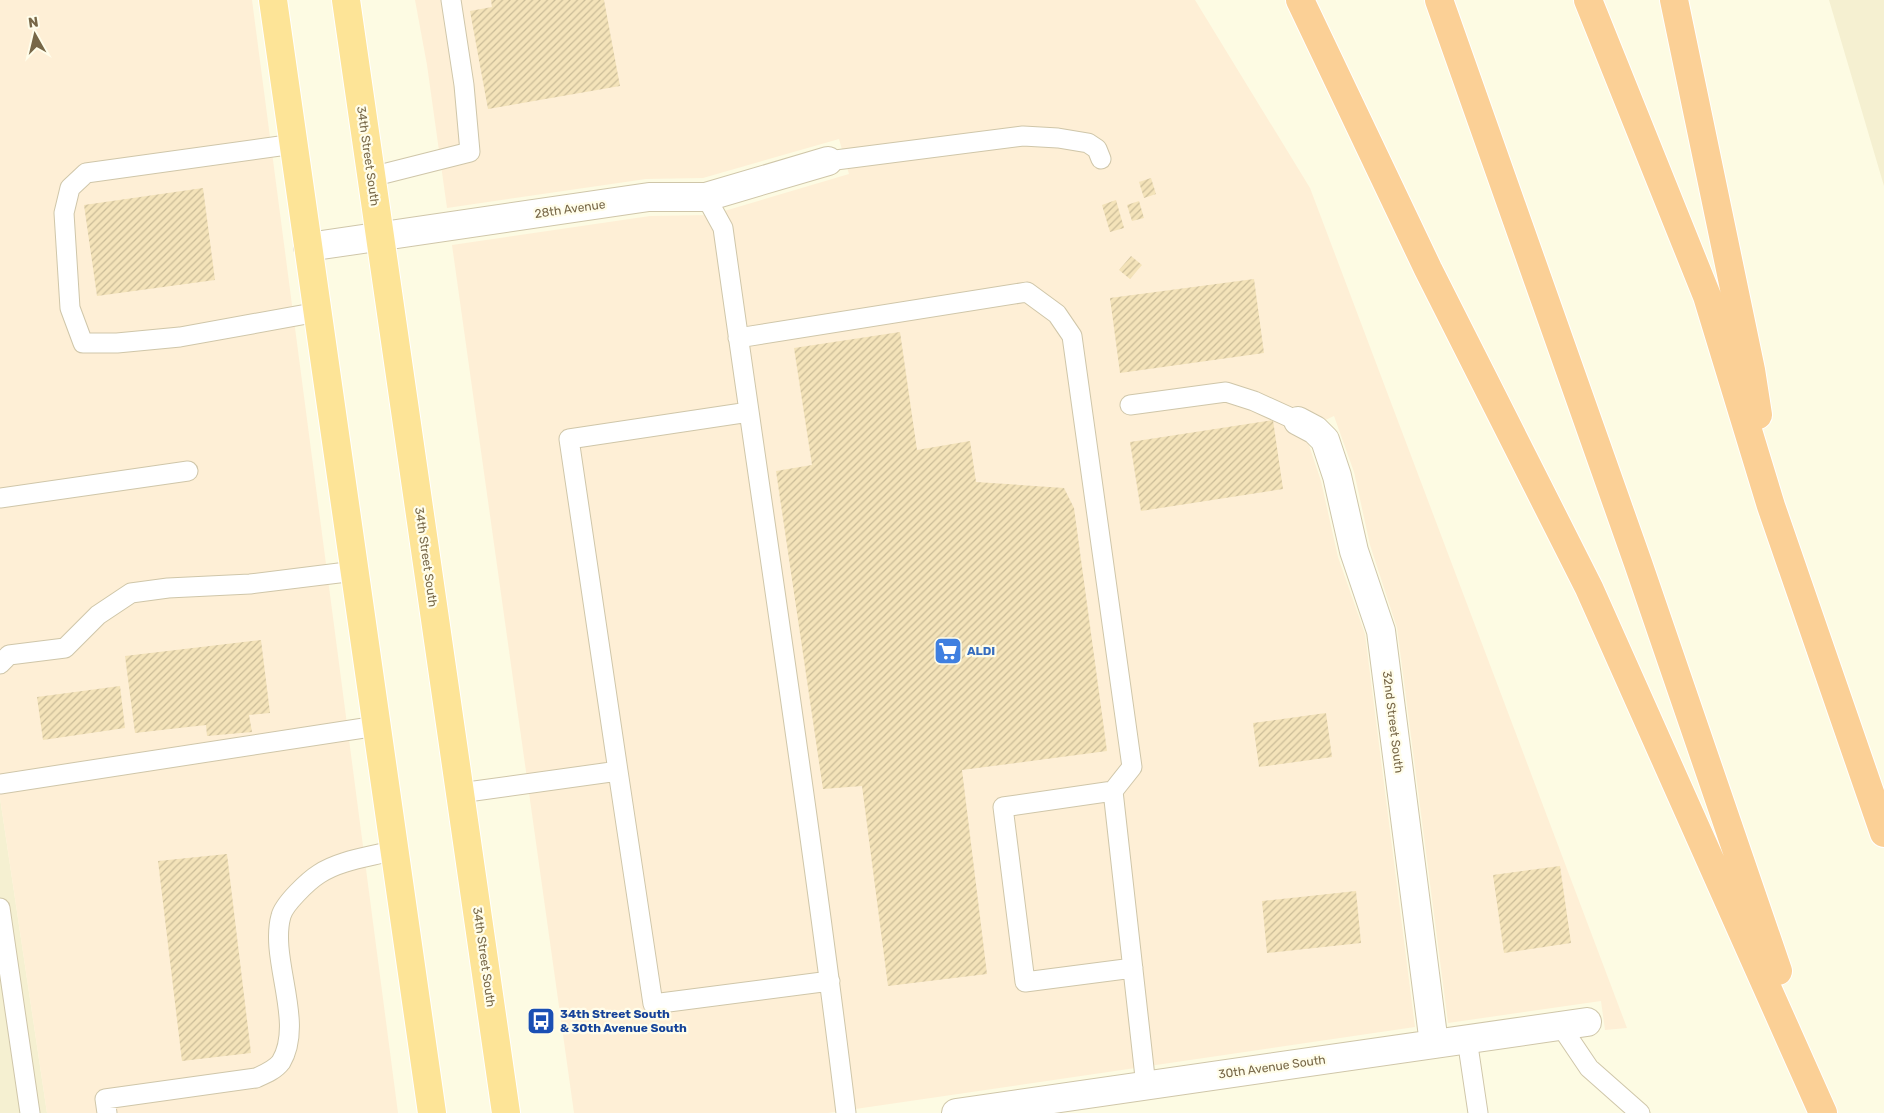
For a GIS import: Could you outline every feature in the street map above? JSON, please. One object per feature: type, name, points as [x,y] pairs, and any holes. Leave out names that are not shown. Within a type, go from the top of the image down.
[{"type":"highway","points":[[273,0],[432,1113]]},
{"type":"highway","name":"34th Street South","points":[[346,0],[506,1113]]},
{"type":"highway","points":[[1300,0],[1428,269],[1589,588],[1825,1113]]},
{"type":"highway","points":[[1439,0],[1638,563],[1825,1113]]},
{"type":"highway","points":[[1588,0],[1707,296],[1771,506],[1884,833]]},
{"type":"highway","points":[[1674,0],[1751,370],[1771,506]]},
{"type":"street","name":"28th Avenue","points":[[308,247],[649,197],[706,197],[828,161]]},
{"type":"street","name":"32nd Street South","points":[[1298,421],[1315,430],[1325,440],[1338,476],[1354,551],[1381,631],[1434,1044]]},
{"type":"street","name":"30th Avenue South","points":[[956,1113],[1587,1022]]},
{"type":"lane","points":[[371,177],[470,152],[464,85],[451,0]]},
{"type":"lane","points":[[828,161],[1023,136],[1058,138],[1088,143],[1097,149],[1101,159]]},
{"type":"lane","points":[[294,144],[86,173],[70,188],[64,213],[70,308],[84,344],[180,337],[318,312]]},
{"type":"lane","points":[[706,197],[723,228],[830,981],[846,1113]]},
{"type":"lane","points":[[738,338],[1026,292],[1057,314],[1072,336],[1132,767],[1113,792],[1146,1086]]},
{"type":"lane","points":[[1130,405],[1226,392],[1254,401],[1298,421]]},
{"type":"lane","points":[[749,412],[569,439],[653,1004],[830,981]]},
{"type":"lane","points":[[0,498],[188,471]]},
{"type":"lane","points":[[0,664],[8,656],[65,648],[98,616],[130,593],[168,588],[250,584],[355,571]]},
{"type":"lane","points":[[0,784],[377,726]]},
{"type":"lane","points":[[460,793],[618,771]]},
{"type":"lane","points":[[1113,792],[1003,807],[1025,982],[1133,968]]},
{"type":"lane","points":[[107,1113],[105,1099],[256,1078],[269,1073],[280,1063],[288,1045],[289,1022],[279,936],[281,914],[295,896],[318,874],[343,864],[395,850]]},
{"type":"lane","points":[[0,908],[30,1113]]},
{"type":"lane","points":[[1560,1025],[1589,1068],[1640,1113]]},
{"type":"lane","points":[[1467,1039],[1478,1113]]},
{"type":"shaded area","points":[[0,0],[252,0],[398,1113],[47,1113],[0,798]]},
{"type":"shaded area","points":[[415,0],[1195,0],[1310,188],[1627,1028],[1605,1030],[1601,1001],[1448,1023],[1397,628],[1370,545],[1354,472],[1334,416],[1304,430],[1321,481],[1338,557],[1365,634],[1415,1027],[828,1113],[574,1113],[452,245],[650,216],[711,215],[849,174],[839,139],[703,178],[646,179],[447,208],[427,65]]},
{"type":"shaded area","points":[[1829,0],[1884,0],[1884,186]]},
{"type":"shaded area","points":[[0,798],[47,1113],[0,1113]]},
{"type":"building","points":[[491,0],[604,0],[620,86],[488,109],[470,11],[492,7]]},
{"type":"building","points":[[1151,178],[1156,194],[1144,198],[1139,182]]},
{"type":"building","points":[[203,188],[215,280],[97,296],[84,205]]},
{"type":"building","points":[[1116,200],[1124,228],[1110,232],[1102,205]]},
{"type":"building","points":[[1139,201],[1144,218],[1132,221],[1127,205]]},
{"type":"building","points":[[1131,256],[1142,265],[1130,279],[1119,270]]},
{"type":"building","points":[[1254,279],[1264,353],[1120,373],[1110,298]]},
{"type":"building","points":[[900,332],[917,450],[970,441],[976,482],[1064,488],[1074,508],[1107,751],[962,770],[987,974],[888,986],[862,786],[823,789],[776,471],[812,465],[794,348]]},
{"type":"building","points":[[1273,420],[1283,489],[1141,511],[1130,442]]},
{"type":"building","points":[[261,640],[270,713],[249,715],[252,732],[207,736],[206,725],[135,733],[125,656]]},
{"type":"building","points":[[120,686],[125,728],[43,740],[37,697]]},
{"type":"building","points":[[1326,713],[1332,757],[1259,767],[1253,723]]},
{"type":"building","points":[[227,854],[251,1053],[182,1061],[158,861]]},
{"type":"building","points":[[1560,866],[1571,943],[1504,953],[1493,875]]},
{"type":"building","points":[[1356,891],[1361,943],[1267,953],[1262,901]]},
{"type":"place","name":"ALDI","points":[[948,651]]},
{"type":"place","name":"34th Street South & 30th Avenue South","points":[[541,1021]]}]
